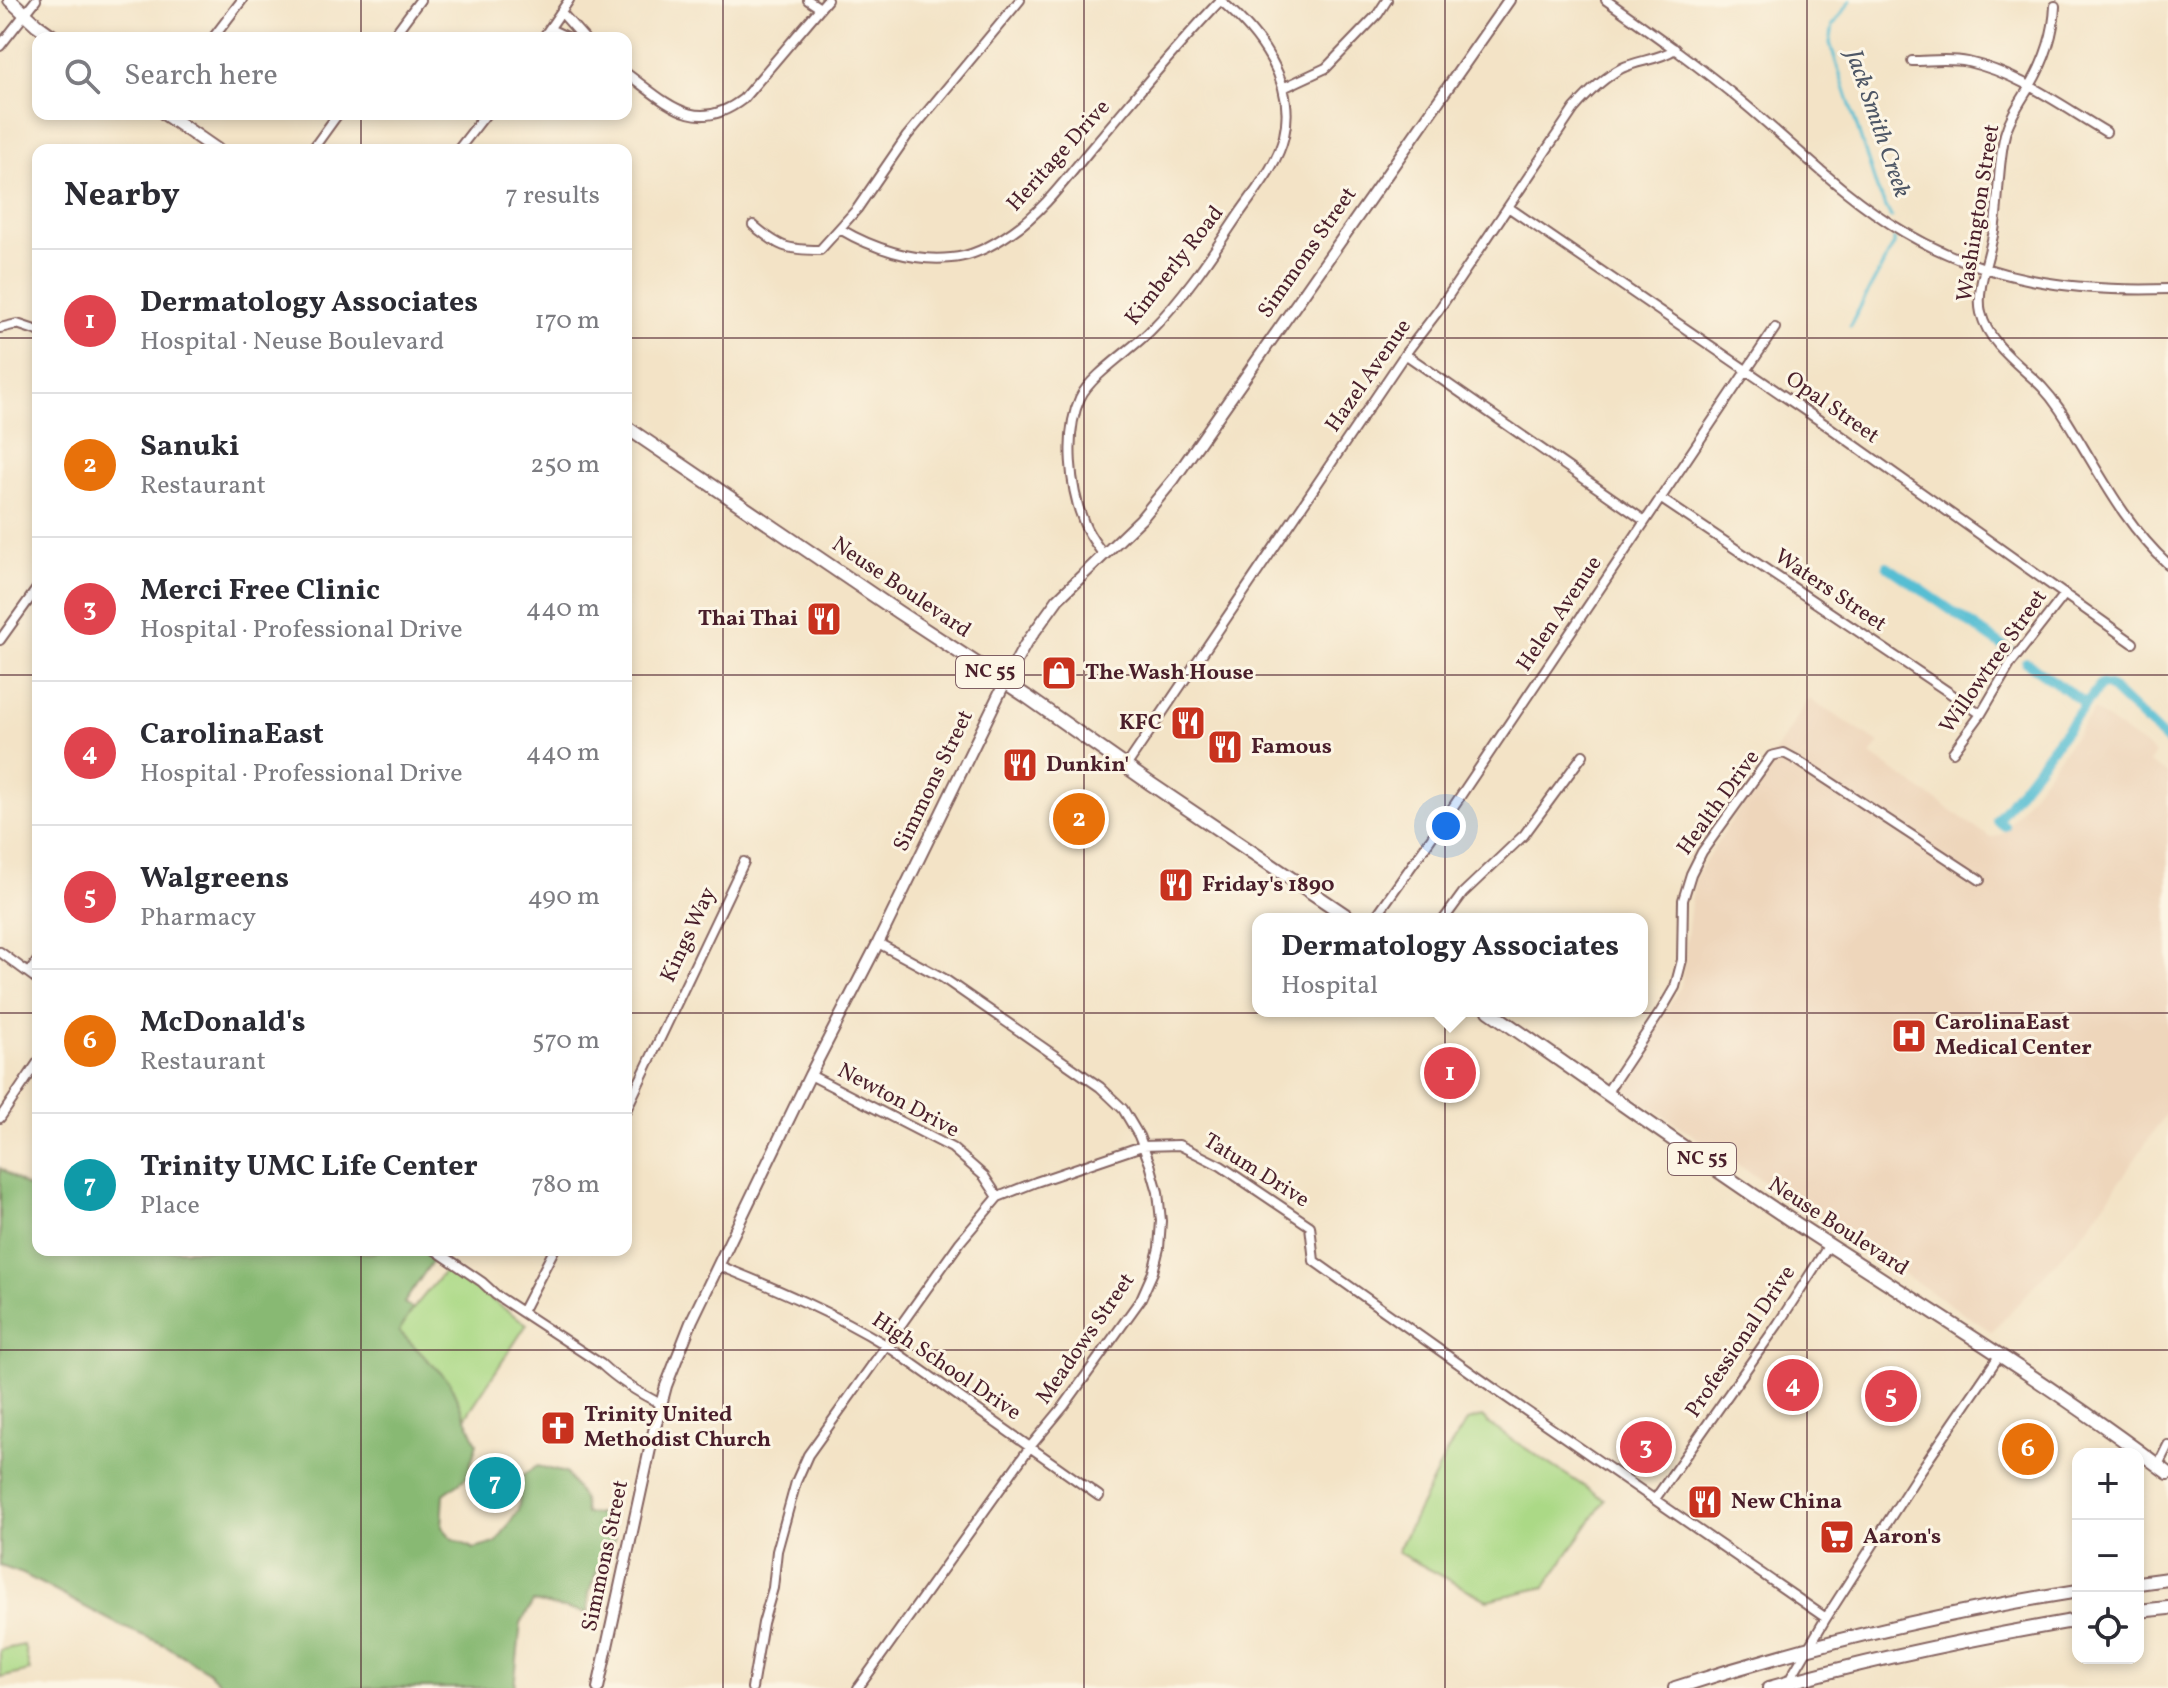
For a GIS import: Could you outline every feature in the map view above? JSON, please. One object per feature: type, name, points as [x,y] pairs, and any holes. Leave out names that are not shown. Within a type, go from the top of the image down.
[{"type":"main road","points":[[10,0],[48,32]]},
{"type":"main road","points":[[174,120],[208,144]]},
{"type":"main road","name":"Neuse Boulevard","points":[[632,431],[1342,913]]},
{"type":"main road","name":"Neuse Boulevard","points":[[1498,1017],[1748,1191],[1999,1356],[2165,1471]]},
{"type":"main road","points":[[2144,1582],[2168,1579]]},
{"type":"main road","points":[[1675,1688],[1807,1649],[2018,1601],[2072,1592]]},
{"type":"main road","points":[[2144,1610],[2168,1608]]},
{"type":"main road","points":[[1769,1688],[1942,1645],[2072,1621]]},
{"type":"street","points":[[0,46],[36,0]]},
{"type":"street","points":[[218,32],[242,0]]},
{"type":"street","points":[[396,32],[420,0]]},
{"type":"street","points":[[548,32],[569,0]]},
{"type":"street","points":[[808,0],[820,8]]},
{"type":"street","points":[[632,77],[681,112],[699,117],[730,109],[743,99],[827,0]]},
{"type":"street","points":[[753,225],[776,244],[797,250],[820,250],[857,209],[907,136],[1020,0]]},
{"type":"street","name":"Heritage Drive","points":[[840,229],[905,256],[952,258],[973,253],[1013,231],[1063,181],[1154,73],[1221,0]]},
{"type":"street","name":"Kimberly Road","points":[[1103,554],[1085,527],[1075,489],[1072,422],[1081,395],[1101,373],[1151,331],[1172,306],[1214,251],[1273,163],[1284,137],[1287,110],[1283,88],[1269,55],[1251,29],[1221,0]]},
{"type":"street","points":[[1283,88],[1326,68],[1378,14],[1387,0]]},
{"type":"street","name":"Simmons Street","points":[[598,1688],[661,1404],[680,1348],[810,1075],[1005,682],[1045,615],[1073,583],[1141,519],[1188,459],[1509,0]]},
{"type":"street","points":[[1606,0],[1733,94],[1872,211],[1905,233],[1947,253],[2021,278],[2061,286],[2168,289]]},
{"type":"street","name":"Washington Street","points":[[2055,6],[2047,51],[2005,133],[1995,227],[1980,304],[1985,326],[1992,336],[2060,409],[2127,520],[2168,564]]},
{"type":"street","points":[[561,12],[579,32]]},
{"type":"street","points":[[550,29],[556,32]]},
{"type":"street","name":"Hazel Avenue","points":[[1127,765],[1574,109],[1593,88],[1624,67],[1664,56],[1675,49]]},
{"type":"street","points":[[1912,61],[1966,62],[1997,71],[2030,86],[2106,132]]},
{"type":"street","points":[[316,144],[334,120]]},
{"type":"street","points":[[463,144],[481,120]]},
{"type":"street","name":"Opal Street","points":[[1508,207],[1746,370],[2133,643]]},
{"type":"street","points":[[0,328],[17,324],[32,329]]},
{"type":"street","name":"Helen Avenue","points":[[1378,913],[1449,813],[1775,328]]},
{"type":"street","points":[[1405,354],[1645,521]]},
{"type":"street","name":"Waters Street","points":[[1660,498],[1981,714]]},
{"type":"street","name":"Willowtree Street","points":[[1953,752],[1981,714],[2011,663],[2065,594]]},
{"type":"street","points":[[0,640],[32,595]]},
{"type":"street","name":"Health Drive","points":[[1607,1092],[1675,987],[1682,960],[1683,900],[1691,874],[1702,852],[1771,756],[1784,753],[1797,760],[1980,880]]},
{"type":"street","points":[[1448,913],[1463,893],[1524,835],[1583,755]]},
{"type":"street","name":"Kings Way","points":[[632,1097],[744,862]]},
{"type":"street","name":"Meadows Street","points":[[858,1688],[1030,1447],[1064,1406],[1141,1299],[1153,1272],[1161,1221],[1158,1192],[1142,1146],[1123,1109],[1100,1087],[943,978],[878,943]]},
{"type":"street","points":[[0,952],[32,975]]},
{"type":"street","points":[[29,973],[32,969]]},
{"type":"street","points":[[0,1118],[32,1071]]},
{"type":"street","name":"Newton Drive","points":[[810,1075],[952,1148],[984,1176],[998,1197]]},
{"type":"street","name":"Tatum Drive","points":[[752,1688],[761,1633],[773,1588],[777,1551],[796,1482],[808,1455],[960,1242],[998,1197],[1142,1146],[1179,1145],[1192,1151],[1221,1166],[1310,1226],[1314,1261],[1826,1618]]},
{"type":"street","name":"Professional Drive","points":[[1655,1499],[1778,1324],[1829,1245]]},
{"type":"street","points":[[443,1256],[601,1364],[613,1376],[661,1404]]},
{"type":"street","points":[[522,1312],[551,1256]]},
{"type":"street","name":"High School Drive","points":[[720,1266],[862,1330],[1099,1496]]},
{"type":"street","points":[[1787,1685],[1919,1473],[1999,1356]]},
{"type":"street","points":[[2165,1471],[2168,1445]]},
{"type":"shaded area","name":"CarolinaEast Medical Center","points":[[1809,699],[1879,743],[1871,755],[1991,838],[2002,834],[2094,710],[2155,753],[2149,763],[2168,774],[2168,1111],[2089,1226],[1992,1332],[1620,1087],[1681,986],[1694,879]]},
{"type":"green space","points":[[0,1168],[27,1187],[32,1182],[32,1256],[428,1256],[433,1260],[404,1303],[413,1309],[399,1331],[449,1381],[477,1443],[467,1477],[444,1494],[442,1527],[452,1538],[474,1549],[496,1543],[518,1510],[523,1475],[538,1466],[566,1473],[583,1499],[585,1514],[608,1514],[615,1539],[599,1566],[589,1592],[588,1613],[533,1602],[521,1623],[514,1688],[225,1688],[209,1672],[165,1645],[121,1626],[23,1574],[0,1566]]},
{"type":"green space","points":[[446,1269],[527,1324],[463,1421],[377,1352]]},
{"type":"green space","points":[[1482,1417],[1605,1500],[1545,1587],[1487,1600],[1397,1552],[1447,1452],[1467,1421]]},
{"type":"green space","points":[[24,1645],[30,1671],[0,1678],[0,1650]]},
{"type":"waterway","name":"Jack Smith Creek","points":[[1851,0],[1833,25],[1830,43],[1877,189],[1891,217]]},
{"type":"waterway","name":"Jack Smith Creek","points":[[1850,326],[1894,239]]},
{"type":"waterway","points":[[1887,566],[2013,653]]},
{"type":"waterway","points":[[2026,662],[2085,703]]},
{"type":"waterway","points":[[2005,826],[1997,820],[2101,684],[2109,686],[2168,742]]},
{"type":"place","name":"Thai Thai","points":[[824,619]]},
{"type":"place","name":"The Wash House","points":[[1059,673]]},
{"type":"place","name":"KFC","points":[[1188,723]]},
{"type":"place","name":"Famous","points":[[1225,747]]},
{"type":"place","name":"Dunkin'","points":[[1020,765]]},
{"type":"place","name":"Sanuki","points":[[1079,819]]},
{"type":"place","name":"Friday's 1890","points":[[1176,885]]},
{"type":"place","name":"CarolinaEast Medical Center","points":[[1909,1036]]},
{"type":"place","name":"Dermatology Associates","points":[[1450,1073]]},
{"type":"place","name":"CarolinaEast","points":[[1793,1385]]},
{"type":"place","name":"Walgreens","points":[[1891,1396]]},
{"type":"place","name":"Trinity United Methodist Church","points":[[558,1428]]},
{"type":"place","name":"Merci Free Clinic","points":[[1646,1447]]},
{"type":"place","name":"McDonald's","points":[[2028,1449]]},
{"type":"place","name":"Trinity UMC Life Center","points":[[495,1483]]},
{"type":"place","name":"New China","points":[[1705,1502]]},
{"type":"place","name":"Aaron's","points":[[1837,1537]]}]
